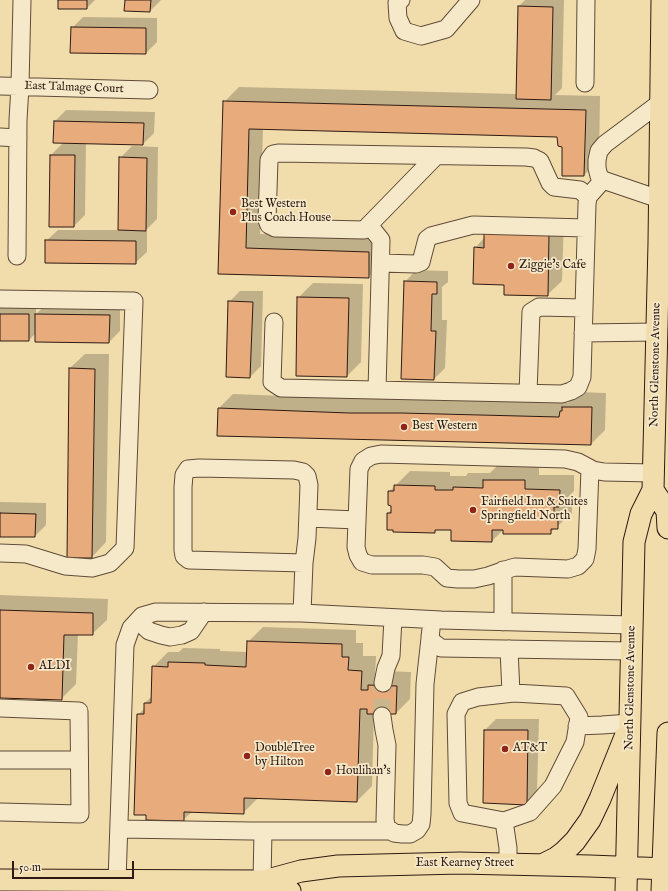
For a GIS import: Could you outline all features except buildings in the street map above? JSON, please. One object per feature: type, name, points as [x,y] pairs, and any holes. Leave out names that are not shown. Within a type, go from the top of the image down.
[{"type":"main road","name":"North Glenstone Avenue","points":[[626,891],[634,542],[641,514],[658,484],[656,332],[663,243],[659,199],[664,152],[661,102],[665,73],[662,0]]},
{"type":"main road","points":[[658,484],[667,511],[668,528]]},
{"type":"main road","points":[[542,865],[564,852],[575,841],[590,820],[600,799],[630,723]]},
{"type":"main road","points":[[662,891],[665,869],[668,733]]},
{"type":"main road","name":"East Kearney Street","points":[[0,880],[42,886],[130,884],[275,886],[300,871],[338,866],[460,863],[665,869]]},
{"type":"street","points":[[17,256],[18,120],[22,0]]},
{"type":"street","points":[[401,0],[398,3],[398,18],[404,31],[421,36],[446,29],[471,0]]},
{"type":"street","points":[[585,83],[586,0]]},
{"type":"street","name":"East Talmage Court","points":[[0,86],[149,90]]},
{"type":"street","points":[[659,199],[603,180],[599,176],[597,160],[599,151],[605,144],[661,102]]},
{"type":"street","points":[[0,137],[18,138]]},
{"type":"street","points":[[436,156],[364,230],[275,228],[268,225],[269,160],[273,154],[278,153],[526,157],[534,158],[540,162],[550,183],[554,187],[580,190],[588,198]]},
{"type":"street","points":[[274,322],[272,382],[281,388],[562,394],[571,391],[578,387],[582,377],[587,204],[588,198],[603,180]]},
{"type":"street","points":[[369,225],[381,240],[377,390]]},
{"type":"street","points":[[381,263],[416,264],[421,262],[427,239],[431,236],[473,225],[586,228]]},
{"type":"street","points":[[0,299],[134,301],[125,548],[110,563],[92,568],[65,566],[26,554],[0,553]]},
{"type":"street","points":[[528,393],[531,312],[539,306],[584,308]]},
{"type":"street","points":[[583,333],[656,332]]},
{"type":"street","points":[[590,469],[588,549],[585,559],[578,566],[568,569],[515,568],[474,579],[458,579],[447,578],[435,567],[423,565],[372,565],[362,562],[358,555],[356,547],[359,469],[363,461],[371,456],[381,454],[564,459],[578,462],[590,469],[658,484]]},
{"type":"street","points":[[302,614],[304,563],[308,538],[308,476],[303,472],[294,470],[199,468],[188,470],[184,475],[183,550],[184,556],[189,560],[304,563]]},
{"type":"street","points":[[308,518],[357,520]]},
{"type":"street","points":[[503,570],[503,622]]},
{"type":"street","points":[[130,884],[119,829],[125,645],[131,628],[142,616],[156,612],[204,612],[393,618],[436,625],[503,622],[632,625]]},
{"type":"street","points":[[138,620],[149,630],[161,635],[182,635],[191,630],[204,612]]},
{"type":"street","points":[[383,683],[386,668],[391,656],[393,618]]},
{"type":"street","points":[[436,625],[430,637],[433,642],[441,648],[631,651]]},
{"type":"street","points":[[382,716],[387,744],[385,820],[387,828],[394,833],[410,834],[417,830],[421,824],[426,666],[436,625]]},
{"type":"street","points":[[509,649],[511,693]]},
{"type":"street","points":[[511,693],[566,696],[579,717],[575,742],[553,786],[530,812],[504,821],[462,813],[458,803],[456,714],[462,702],[478,697],[511,693]]},
{"type":"street","points":[[0,708],[79,711],[80,814],[0,812]]},
{"type":"street","points":[[577,726],[630,723]]},
{"type":"street","points":[[0,760],[79,760]]},
{"type":"street","points":[[504,821],[508,848],[508,864]]},
{"type":"street","points":[[119,829],[392,831]]},
{"type":"street","points":[[263,831],[275,886]]},
{"type":"tunnel","points":[[382,716],[383,683]]},
{"type":"place","name":"Best Western Plus Coach House","points":[[233,212]]},
{"type":"place","name":"Ziggie's Cafe","points":[[511,266]]},
{"type":"place","name":"Best Western","points":[[404,427]]},
{"type":"place","name":"Fairfield Inn & Suites Springfield North","points":[[473,510]]},
{"type":"place","name":"ALDI","points":[[31,667]]},
{"type":"place","name":"AT&T","points":[[505,749]]},
{"type":"place","name":"DoubleTree by Hilton","points":[[247,756]]},
{"type":"place","name":"Houlihan's","points":[[328,772]]}]
